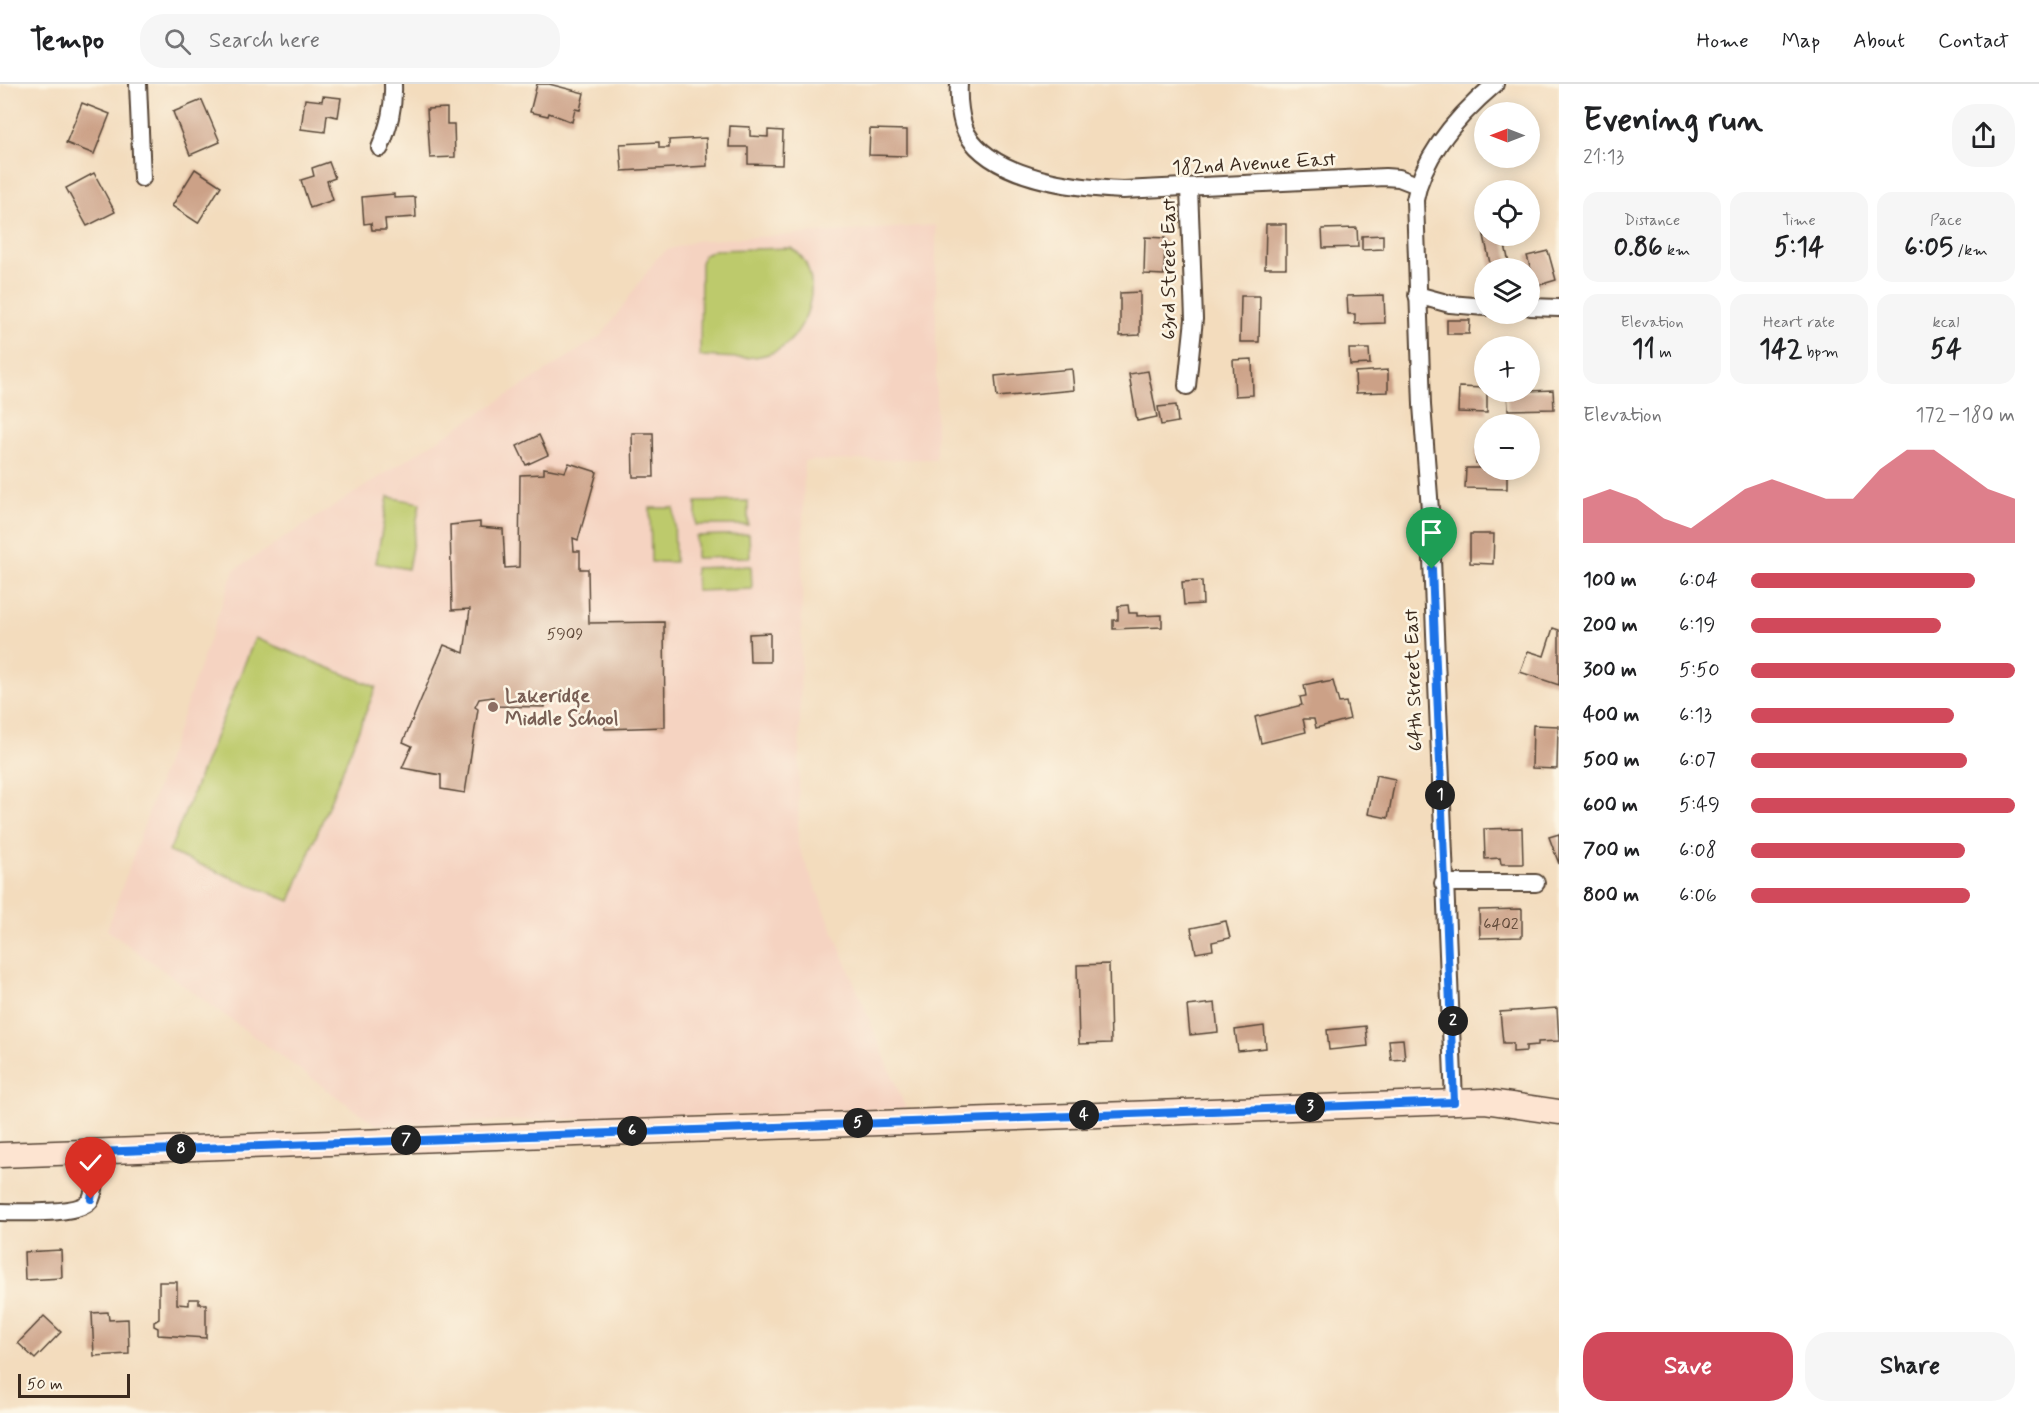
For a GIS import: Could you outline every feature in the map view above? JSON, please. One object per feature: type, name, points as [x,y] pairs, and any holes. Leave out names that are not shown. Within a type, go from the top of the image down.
[{"type":"street","points":[[138,84],[142,178]]},
{"type":"street","points":[[380,148],[389,128],[394,101],[393,84]]},
{"type":"street","name":"182nd Avenue East","points":[[959,84],[966,132],[974,143],[990,158],[1011,168],[1059,183],[1087,188],[1123,190],[1385,177],[1399,178],[1418,185]]},
{"type":"street","points":[[1418,185],[1450,131],[1474,102],[1495,84]]},
{"type":"street","name":"64th Street East","points":[[1418,185],[1415,220],[1422,405],[1430,510],[1443,883],[1452,1010],[1454,1102]]},
{"type":"street","name":"63rd Street East","points":[[1187,386],[1194,319],[1189,188]]},
{"type":"street","points":[[1418,295],[1450,304],[1474,306]]},
{"type":"street","points":[[1540,307],[1559,308]]},
{"type":"street","points":[[1443,883],[1536,883]]},
{"type":"street","points":[[0,1155],[1484,1101],[1559,1112]]},
{"type":"street","points":[[0,1212],[69,1210],[84,1207],[91,1199],[96,1171],[95,1152]]},
{"type":"shaded area","name":"Lakeridge Middle School","points":[[936,225],[936,459],[804,461],[798,845],[906,1109],[376,1125],[107,930],[234,570],[602,335],[657,258],[667,250],[696,241]]},
{"type":"green space","points":[[791,248],[802,258],[809,270],[811,285],[806,316],[799,330],[789,342],[778,350],[760,356],[740,358],[700,356],[701,263],[704,255],[714,250]]},
{"type":"green space","points":[[388,497],[420,503],[408,569],[376,563]]},
{"type":"green space","points":[[748,501],[748,525],[696,525],[696,502]]},
{"type":"green space","points":[[650,508],[674,508],[675,562],[651,562]]},
{"type":"green space","points":[[749,534],[750,557],[696,558],[696,536]]},
{"type":"green space","points":[[751,566],[752,589],[696,591],[695,568]]},
{"type":"green space","points":[[255,638],[376,687],[290,901],[169,852]]},
{"type":"building","points":[[537,84],[549,84],[584,93],[580,110],[575,109],[572,122],[549,113],[548,116],[530,112]]},
{"type":"building","points":[[323,96],[341,98],[338,117],[327,115],[325,132],[301,129],[305,99],[322,101]]},
{"type":"building","points":[[202,100],[220,142],[190,155],[173,112]]},
{"type":"building","points":[[82,103],[110,114],[94,154],[66,143]]},
{"type":"building","points":[[447,108],[447,124],[454,124],[455,157],[430,158],[427,109]]},
{"type":"building","points":[[730,126],[750,127],[750,136],[768,137],[768,130],[783,131],[782,165],[748,164],[748,147],[729,147]]},
{"type":"building","points":[[870,129],[907,130],[907,156],[869,155]]},
{"type":"building","points":[[706,138],[707,166],[622,171],[620,144],[659,142],[659,148],[669,148],[669,140]]},
{"type":"building","points":[[329,162],[335,178],[327,181],[333,200],[310,208],[301,180],[314,176],[312,168]]},
{"type":"building","points":[[195,169],[221,186],[198,223],[172,206]]},
{"type":"building","points":[[94,173],[115,212],[87,226],[66,188]]},
{"type":"building","points":[[394,194],[394,198],[415,197],[416,217],[385,219],[386,230],[372,230],[371,223],[364,224],[362,197]]},
{"type":"building","points":[[1266,224],[1286,224],[1286,268],[1265,268]]},
{"type":"building","points":[[1357,228],[1358,247],[1323,248],[1322,229]]},
{"type":"building","points":[[1383,235],[1383,249],[1362,250],[1362,236]]},
{"type":"building","points":[[1145,237],[1165,238],[1164,275],[1144,274]]},
{"type":"building","points":[[1486,246],[1505,246],[1508,258],[1489,258]]},
{"type":"building","points":[[1548,251],[1556,280],[1540,285],[1540,258],[1528,258],[1527,256]]},
{"type":"building","points":[[1140,292],[1140,335],[1120,336],[1120,293]]},
{"type":"building","points":[[1384,295],[1385,323],[1355,324],[1355,314],[1348,314],[1347,296]]},
{"type":"building","points":[[1241,296],[1260,296],[1259,342],[1240,342]]},
{"type":"building","points":[[1447,320],[1470,320],[1469,334],[1447,334]]},
{"type":"building","points":[[1349,349],[1369,349],[1370,364],[1350,365]]},
{"type":"building","points":[[1252,359],[1253,395],[1235,396],[1233,360]]},
{"type":"building","points":[[1072,369],[1074,390],[997,397],[995,376]]},
{"type":"building","points":[[1388,370],[1388,392],[1356,393],[1355,372]]},
{"type":"building","points":[[1148,371],[1157,417],[1137,421],[1129,374]]},
{"type":"building","points":[[1459,387],[1474,388],[1474,402],[1487,402],[1487,413],[1458,412]]},
{"type":"building","points":[[1553,390],[1554,409],[1508,410],[1508,402],[1540,402],[1540,391]]},
{"type":"building","points":[[1176,405],[1178,422],[1161,425],[1158,407]]},
{"type":"building","points":[[632,433],[653,433],[654,477],[633,477]]},
{"type":"building","points":[[539,435],[548,455],[526,465],[517,446]]},
{"type":"building","points":[[569,463],[597,472],[578,540],[573,538],[574,551],[580,551],[580,569],[588,569],[589,623],[664,622],[665,727],[605,729],[604,723],[580,723],[576,690],[545,697],[545,707],[493,706],[493,697],[479,699],[475,707],[478,709],[465,793],[441,789],[441,775],[402,768],[412,746],[403,742],[444,645],[464,653],[470,609],[452,610],[450,525],[480,522],[480,527],[503,529],[505,568],[519,567],[520,475],[544,474],[544,468],[565,472]]},
{"type":"building","points":[[1466,468],[1474,468],[1474,480],[1507,480],[1507,489],[1465,488]]},
{"type":"building","points":[[1470,534],[1494,534],[1493,564],[1470,563]]},
{"type":"building","points":[[1202,581],[1203,604],[1184,605],[1182,582]]},
{"type":"building","points":[[1128,605],[1129,613],[1137,613],[1137,616],[1162,615],[1162,627],[1113,629],[1113,620],[1118,620],[1118,606]]},
{"type":"building","points":[[1553,628],[1559,630],[1559,685],[1520,672],[1528,651],[1544,656]]},
{"type":"building","points":[[770,633],[770,662],[750,662],[749,634]]},
{"type":"building","points":[[1322,681],[1322,683],[1333,681],[1339,703],[1346,702],[1350,719],[1316,728],[1314,719],[1303,719],[1306,732],[1261,743],[1255,717],[1302,705],[1300,697],[1306,696],[1304,685]]},
{"type":"building","points":[[1533,725],[1558,726],[1557,769],[1532,768]]},
{"type":"building","points":[[1376,775],[1395,779],[1388,818],[1368,814]]},
{"type":"building","points":[[1522,828],[1523,864],[1501,864],[1500,858],[1485,859],[1484,829]]},
{"type":"building","points":[[1559,834],[1559,864],[1549,837]]},
{"type":"building","points":[[1522,909],[1522,937],[1480,938],[1479,910]]},
{"type":"building","points":[[1226,921],[1230,938],[1212,942],[1213,950],[1196,953],[1191,928]]},
{"type":"building","points":[[1109,964],[1111,1043],[1079,1044],[1077,965]]},
{"type":"building","points":[[1215,1003],[1218,1032],[1190,1035],[1187,1006]]},
{"type":"building","points":[[1557,1008],[1559,1041],[1538,1042],[1538,1045],[1526,1046],[1526,1051],[1513,1052],[1513,1043],[1503,1043],[1500,1012]]},
{"type":"building","points":[[1264,1026],[1266,1048],[1238,1051],[1235,1030]]},
{"type":"building","points":[[1366,1026],[1368,1046],[1329,1050],[1327,1030]]},
{"type":"building","points":[[1403,1039],[1405,1059],[1391,1060],[1389,1040]]},
{"type":"building","points":[[61,1250],[62,1278],[25,1280],[24,1252]]},
{"type":"building","points":[[159,1282],[177,1282],[177,1304],[189,1305],[189,1299],[199,1299],[199,1304],[206,1304],[206,1338],[158,1335],[158,1328],[154,1326],[154,1322],[159,1319]]},
{"type":"building","points":[[108,1312],[109,1320],[128,1319],[129,1354],[94,1356],[92,1313]]},
{"type":"building","points":[[44,1316],[61,1332],[35,1359],[18,1343]]},
{"type":"place","name":"Lakeridge Middle School","points":[[493,707]]},
{"type":"route","points":[[91,1199],[96,1171],[95,1152],[1454,1102],[1452,1010],[1443,883],[1432,569]]}]
